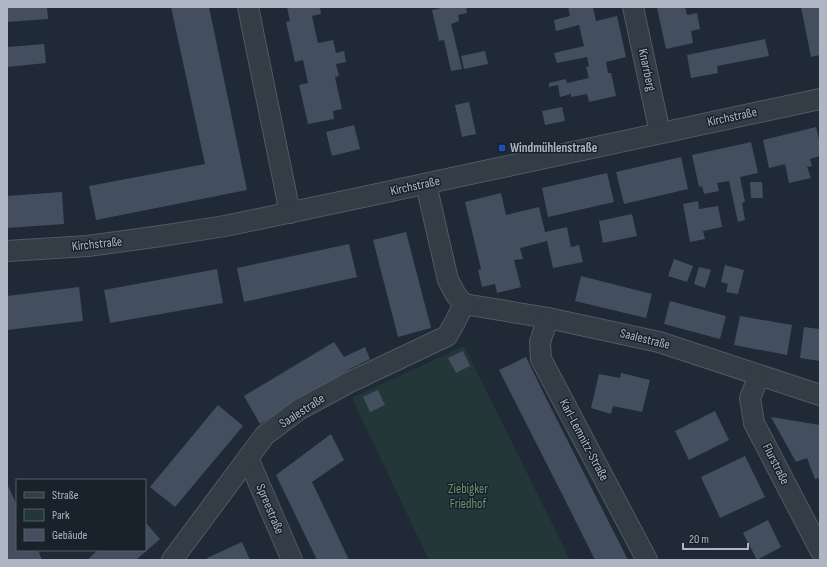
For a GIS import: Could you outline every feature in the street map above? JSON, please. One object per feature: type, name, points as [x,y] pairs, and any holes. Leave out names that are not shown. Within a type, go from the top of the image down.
[{"type":"street","points":[[248,7],[290,212]]},
{"type":"street","name":"Knarrberg","points":[[633,7],[660,133]]},
{"type":"street","name":"Kirchstraße","points":[[7,251],[88,246],[225,226],[820,99]]},
{"type":"street","points":[[426,184],[448,280],[456,295],[464,304]]},
{"type":"street","name":"Saalestraße","points":[[172,560],[265,435],[300,409],[350,382],[447,336],[464,304],[548,318],[659,342],[820,395]]},
{"type":"street","name":"Karl-Lemnitz-Straße","points":[[548,318],[540,342],[541,359],[647,560]]},
{"type":"street","name":"Flurstraße","points":[[759,376],[750,398],[754,423],[820,550]]},
{"type":"street","name":"Spreestraße","points":[[248,458],[292,560]]},
{"type":"green space","name":"Ziebigker Friedhof","points":[[464,346],[570,560],[429,560],[352,398]]},
{"type":"building","points":[[7,7],[47,7],[48,19],[7,22]]},
{"type":"building","points":[[171,7],[209,7],[247,190],[96,220],[89,186],[205,164]]},
{"type":"building","points":[[287,7],[320,7],[321,14],[312,16],[318,43],[333,40],[336,53],[344,51],[346,62],[336,64],[339,76],[335,77],[342,109],[333,111],[334,119],[308,124],[299,85],[308,83],[303,60],[295,62],[286,22],[290,21]]},
{"type":"building","points":[[446,7],[466,7],[467,13],[458,15],[459,21],[451,24],[462,69],[451,71],[444,40],[439,41],[432,10]]},
{"type":"building","points":[[568,7],[593,7],[596,21],[617,16],[626,57],[606,62],[608,73],[611,73],[616,96],[589,102],[587,94],[571,97],[571,94],[560,97],[558,85],[549,87],[549,83],[566,79],[567,83],[589,78],[586,67],[589,66],[587,57],[557,63],[554,53],[584,46],[579,25],[556,31],[554,20],[570,16]]},
{"type":"building","points":[[685,7],[687,15],[697,13],[700,29],[691,31],[693,43],[666,49],[657,8]]},
{"type":"building","points":[[801,7],[820,7],[820,55],[811,57]]},
{"type":"building","points":[[765,39],[769,56],[717,66],[718,73],[691,78],[687,55]]},
{"type":"building","points":[[44,44],[46,63],[7,67],[7,47]]},
{"type":"building","points":[[485,51],[488,64],[464,69],[461,56]]},
{"type":"building","points":[[469,102],[476,134],[462,137],[455,105]]},
{"type":"building","points":[[562,107],[565,121],[545,125],[542,111]]},
{"type":"building","points":[[354,125],[360,149],[332,156],[326,132]]},
{"type":"building","points":[[816,127],[820,143],[820,156],[810,159],[812,166],[807,167],[811,178],[789,183],[785,164],[769,168],[763,140]]},
{"type":"building","points":[[751,142],[758,173],[740,177],[745,202],[742,203],[745,220],[738,222],[729,181],[717,183],[719,191],[704,194],[702,186],[699,187],[692,155]]},
{"type":"building","points":[[681,157],[688,189],[624,204],[616,172]]},
{"type":"building","points":[[607,173],[614,202],[548,217],[542,188]]},
{"type":"building","points":[[750,182],[762,182],[763,198],[751,198]]},
{"type":"building","points":[[62,192],[64,224],[7,228],[7,196]]},
{"type":"building","points":[[501,193],[506,215],[539,207],[545,232],[567,227],[571,247],[579,245],[583,262],[553,268],[547,241],[520,248],[523,259],[514,260],[521,287],[497,293],[495,284],[482,287],[478,270],[481,269],[465,202]]},
{"type":"building","points":[[698,201],[699,209],[718,206],[722,227],[703,231],[705,239],[690,242],[683,204]]},
{"type":"building","points":[[632,214],[637,236],[603,243],[599,221]]},
{"type":"building","points":[[406,232],[431,328],[398,337],[373,240]]},
{"type":"building","points":[[349,244],[357,277],[244,302],[237,268]]},
{"type":"building","points":[[674,259],[693,266],[687,282],[668,276]]},
{"type":"building","points":[[725,265],[744,270],[738,294],[726,292],[728,284],[721,282]]},
{"type":"building","points":[[699,267],[711,270],[705,288],[694,284]]},
{"type":"building","points":[[217,269],[223,303],[110,323],[104,290]]},
{"type":"building","points":[[581,276],[652,294],[646,318],[575,301]]},
{"type":"building","points":[[79,287],[83,321],[7,330],[7,296]]},
{"type":"building","points":[[670,301],[726,316],[720,339],[664,324]]},
{"type":"building","points":[[740,316],[792,325],[787,355],[734,345]]},
{"type":"building","points":[[819,326],[820,361],[800,358],[804,327],[819,329]]},
{"type":"building","points":[[334,342],[344,357],[365,347],[370,359],[350,369],[260,424],[244,396]]},
{"type":"building","points":[[463,351],[470,366],[456,373],[448,358]]},
{"type":"building","points":[[526,357],[628,560],[595,560],[499,370]]},
{"type":"building","points":[[621,373],[650,380],[642,412],[613,406],[611,414],[591,408],[599,374],[620,378]]},
{"type":"building","points":[[378,390],[385,405],[370,412],[363,397]]},
{"type":"building","points":[[218,405],[243,426],[175,507],[150,487]]},
{"type":"building","points":[[715,411],[729,440],[689,460],[675,431]]},
{"type":"building","points":[[771,417],[820,425],[820,478],[815,479],[807,458],[796,462]]},
{"type":"building","points":[[331,434],[344,460],[312,482],[349,560],[317,560],[276,475]]},
{"type":"building","points":[[745,456],[765,497],[720,518],[701,477]]},
{"type":"building","points":[[7,484],[16,503],[16,551],[38,551],[42,560],[7,560]]},
{"type":"building","points":[[768,520],[781,547],[757,560],[743,533]]},
{"type":"building","points":[[146,523],[160,539],[136,560],[87,560],[97,551],[146,551]]},
{"type":"building","points":[[242,542],[250,560],[208,560],[207,558]]},
{"type":"place","name":"Windmühlenstraße","points":[[502,148]]}]
